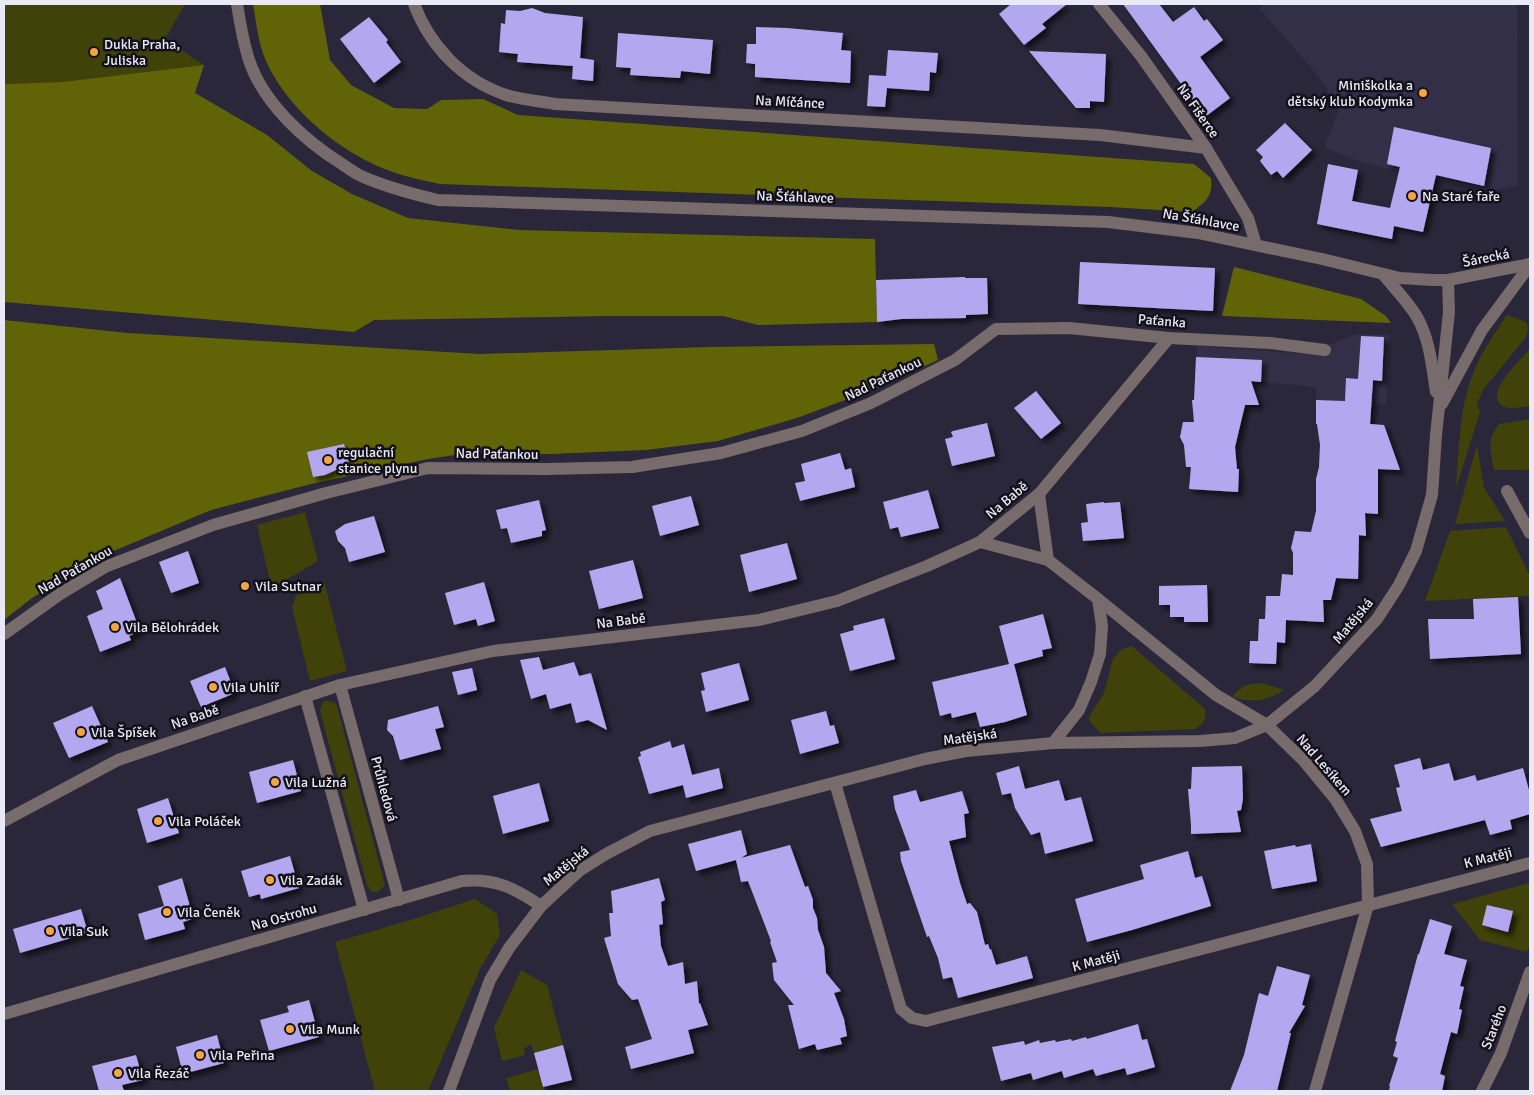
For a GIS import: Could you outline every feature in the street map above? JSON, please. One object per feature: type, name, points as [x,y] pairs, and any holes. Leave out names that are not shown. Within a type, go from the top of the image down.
[{"type":"street","name":"Na Šťáhlavce","points":[[237,4],[249,62],[264,92],[288,121],[320,150],[360,175],[401,191],[438,200],[1108,222],[1174,229],[1418,280],[1448,280]]},
{"type":"street","name":"Na Míčánce","points":[[414,4],[420,20],[444,56],[471,78],[507,96],[555,104],[1100,135],[1206,148]]},
{"type":"street","name":"Na Fišerce","points":[[1099,4],[1141,56],[1206,148],[1248,218],[1256,245]]},
{"type":"street","name":"Matějská","points":[[1438,411],[1482,330],[1530,265]]},
{"type":"street","name":"Šárecká","points":[[1448,280],[1530,265]]},
{"type":"street","name":"Matějská","points":[[1383,274],[1417,316],[1431,355],[1438,411]]},
{"type":"street","name":"Matějská","points":[[449,1091],[490,980],[509,948],[542,906],[578,871],[650,831],[925,759],[966,752],[1053,743],[1200,741],[1236,738],[1267,725],[1315,686],[1377,618],[1399,585],[1416,550],[1432,495],[1448,312],[1448,280]]},
{"type":"street","name":"Paťanka","points":[[996,328],[1069,328],[1169,338],[1270,343],[1325,350]]},
{"type":"street","name":"Nad Paťankou","points":[[4,634],[60,594],[105,568],[213,525],[326,493],[428,468],[547,469],[632,467],[721,453],[802,431],[871,403],[955,360],[996,328]]},
{"type":"street","name":"Na Babě","points":[[4,821],[118,760],[340,685],[493,651],[759,620],[837,601],[927,566],[980,542],[1039,494],[1169,338]]},
{"type":"street","points":[[1507,491],[1530,533]]},
{"type":"street","points":[[980,542],[1048,560],[1039,494]]},
{"type":"street","name":"Nad Lesíkem","points":[[1048,560],[1216,695],[1267,725],[1303,760],[1336,800],[1355,831],[1367,864],[1368,905],[1316,1091]]},
{"type":"street","points":[[1053,743],[1079,710],[1100,654],[1102,626],[1098,599]]},
{"type":"street","name":"Průhledová","points":[[340,685],[399,900]]},
{"type":"street","points":[[305,696],[364,910]]},
{"type":"street","name":"K Matěji","points":[[835,783],[901,1009],[912,1018],[926,1022],[1530,863]]},
{"type":"street","name":"Na Ostrohu","points":[[4,1014],[462,881],[487,881],[512,887],[542,906]]},
{"type":"street","name":"Starého","points":[[1482,1091],[1501,1053],[1530,972]]},
{"type":"shaded area","name":"Dukla Praha, Juliska","points":[[4,4],[185,4],[165,39],[204,65],[62,82],[4,84]]},
{"type":"shaded area","points":[[253,4],[320,4],[330,60],[351,85],[394,108],[427,109],[441,100],[483,99],[518,115],[1194,164],[1211,178],[1211,190],[1208,198],[1192,212],[1110,207],[440,184],[403,175],[367,161],[336,142],[306,117],[282,88],[264,56]]},
{"type":"shaded area","name":"Miniškolka a dětský klub Kodymka","points":[[1265,4],[1517,4],[1518,186],[1488,191],[1364,163],[1324,148],[1339,109],[1318,76],[1259,8]]},
{"type":"shaded area","points":[[204,65],[195,93],[267,135],[312,171],[352,194],[408,218],[519,230],[875,239],[877,322],[758,325],[723,316],[374,320],[354,332],[4,302],[4,84],[62,82]]},
{"type":"shaded area","points":[[1234,267],[1361,299],[1386,316],[1391,323],[1222,316]]},
{"type":"shaded area","points":[[1507,315],[1527,323],[1526,337],[1483,390],[1477,404],[1480,412],[1456,488],[1460,429],[1469,385],[1481,356]]},
{"type":"shaded area","points":[[4,320],[128,333],[480,354],[709,347],[934,344],[938,360],[869,391],[797,418],[718,441],[646,450],[551,454],[468,453],[428,459],[311,484],[211,510],[97,558],[32,598],[4,620]]},
{"type":"shaded area","points":[[1357,334],[1389,335],[1386,404],[1316,400],[1316,387],[1195,379],[1197,346],[1305,354]]},
{"type":"shaded area","points":[[1530,349],[1530,406],[1513,408],[1503,406],[1498,401],[1497,394],[1500,386],[1512,368]]},
{"type":"shaded area","points":[[1530,419],[1530,470],[1494,470],[1490,446],[1492,435],[1499,424]]},
{"type":"shaded area","points":[[1477,445],[1484,488],[1505,521],[1455,524]]},
{"type":"shaded area","points":[[305,512],[318,561],[281,583],[271,586],[257,525]]},
{"type":"shaded area","points":[[1506,527],[1530,576],[1530,596],[1425,601],[1450,531]]},
{"type":"shaded area","points":[[324,581],[347,671],[310,681],[292,607],[296,596]]},
{"type":"shaded area","points":[[1132,646],[1205,709],[1205,718],[1200,725],[1195,729],[1101,733],[1091,723],[1089,717],[1104,693],[1113,659],[1122,649]]},
{"type":"shaded area","points":[[1262,683],[1284,690],[1271,697],[1253,701],[1232,697],[1245,686]]},
{"type":"shaded area","points":[[325,701],[334,702],[337,706],[385,885],[378,892],[372,892],[367,885],[320,711]]},
{"type":"shaded area","points":[[1530,883],[1530,943],[1527,952],[1480,940],[1452,904]],"holes":[[[1488,905],[1513,911],[1509,932],[1483,926]]]},
{"type":"shaded area","points":[[475,899],[497,914],[500,935],[480,969],[428,1091],[375,1091],[335,942]]},
{"type":"shaded area","points":[[521,970],[547,985],[563,1045],[534,1053],[531,1044],[524,1049],[525,1055],[502,1061],[494,1028]]},
{"type":"shaded area","points":[[539,1069],[545,1091],[510,1091],[506,1078]]},
{"type":"building","points":[[1011,4],[1067,4],[1042,24],[1046,28],[1024,45],[999,14]]},
{"type":"building","points":[[1123,4],[1159,4],[1173,22],[1194,7],[1204,21],[1207,19],[1223,40],[1200,57],[1230,98],[1205,117]]},
{"type":"building","points":[[532,8],[545,13],[583,17],[580,58],[594,60],[593,81],[572,79],[573,66],[517,62],[518,54],[499,52],[501,23],[505,24],[506,10],[520,11]]},
{"type":"building","points":[[369,17],[388,40],[386,42],[401,62],[374,83],[340,39]]},
{"type":"building","points":[[756,27],[843,33],[841,50],[851,51],[850,83],[755,77],[755,64],[746,63],[747,44],[756,44]]},
{"type":"building","points":[[618,33],[713,40],[710,74],[681,71],[680,78],[630,75],[631,68],[616,67]]},
{"type":"building","points":[[888,50],[938,53],[936,73],[930,72],[929,91],[887,88],[885,107],[867,106],[869,75],[886,76]]},
{"type":"building","points":[[1029,51],[1106,54],[1104,102],[1090,101],[1090,108],[1076,108]]},
{"type":"building","points":[[1285,123],[1312,150],[1283,178],[1277,171],[1271,175],[1260,161],[1263,157],[1256,150]]},
{"type":"building","points":[[1394,127],[1491,148],[1484,186],[1436,175],[1423,232],[1394,226],[1392,239],[1317,224],[1328,164],[1358,170],[1352,201],[1390,208],[1400,167],[1387,164]]},
{"type":"building","points":[[1080,262],[1215,268],[1213,311],[1078,304]]},
{"type":"building","points":[[987,278],[988,314],[966,315],[966,318],[901,319],[877,322],[876,280]]},
{"type":"building","points":[[1361,336],[1384,337],[1382,381],[1373,380],[1370,424],[1384,425],[1400,470],[1378,469],[1378,514],[1365,513],[1366,536],[1359,535],[1358,579],[1336,578],[1331,600],[1323,600],[1324,622],[1286,620],[1285,643],[1277,642],[1276,664],[1249,663],[1250,641],[1258,641],[1259,619],[1265,619],[1266,596],[1280,596],[1282,574],[1293,575],[1293,553],[1291,548],[1295,531],[1311,532],[1316,511],[1316,479],[1319,467],[1320,445],[1316,424],[1316,400],[1345,401],[1346,378],[1358,379]]},
{"type":"building","points":[[1196,357],[1262,360],[1261,382],[1251,381],[1259,405],[1245,405],[1235,447],[1237,469],[1239,469],[1238,492],[1189,489],[1191,467],[1186,467],[1184,445],[1180,437],[1183,422],[1194,422],[1192,400],[1194,400]]},
{"type":"building","points":[[1036,391],[1061,423],[1041,439],[1014,408]]},
{"type":"building","points":[[987,423],[995,456],[952,466],[945,439],[953,437],[951,432],[953,431]]},
{"type":"building","name":"regulační stanice plynu","points":[[344,444],[349,464],[325,475],[313,477],[307,452]]},
{"type":"building","points":[[840,453],[845,470],[851,468],[855,487],[800,501],[795,483],[805,481],[801,464]]},
{"type":"building","points":[[928,490],[939,528],[901,537],[898,527],[890,529],[883,502]]},
{"type":"building","points":[[691,496],[699,525],[660,536],[652,506]]},
{"type":"building","points":[[539,500],[546,530],[542,531],[542,536],[511,543],[507,528],[501,529],[496,510]]},
{"type":"building","points":[[1120,502],[1124,538],[1083,541],[1081,523],[1088,522],[1086,504]]},
{"type":"building","points":[[374,516],[385,552],[349,562],[345,548],[338,541],[335,531],[345,524]]},
{"type":"building","points":[[787,543],[797,579],[749,592],[740,555]]},
{"type":"building","points":[[188,551],[199,583],[171,593],[159,562]]},
{"type":"building","points":[[633,560],[643,598],[599,609],[589,571]]},
{"type":"building","name":"Vila Bělohrádek","points":[[120,578],[140,631],[129,636],[131,640],[100,652],[87,616],[103,609],[96,591]]},
{"type":"building","points":[[484,582],[495,621],[478,626],[476,619],[454,625],[445,593]]},
{"type":"building","points":[[1207,585],[1208,622],[1184,622],[1184,617],[1170,617],[1170,605],[1159,605],[1159,586]]},
{"type":"building","points":[[1518,597],[1521,654],[1430,659],[1428,619],[1474,619],[1473,599]]},
{"type":"building","points":[[1043,614],[1052,648],[1042,650],[1043,656],[1014,664],[1027,715],[980,727],[976,712],[952,718],[951,713],[940,716],[932,682],[1009,664],[999,626]]},
{"type":"building","points":[[884,618],[895,659],[850,671],[840,634],[854,630],[853,626]]},
{"type":"building","points":[[539,657],[543,670],[574,662],[579,676],[591,673],[607,730],[588,720],[576,723],[571,703],[550,709],[546,694],[531,699],[520,660]]},
{"type":"building","points":[[739,663],[749,700],[706,712],[701,691],[705,690],[701,673]]},
{"type":"building","name":"Vila Uhlíř","points":[[225,667],[235,693],[201,707],[190,681]]},
{"type":"building","points":[[472,668],[477,690],[458,695],[452,672]]},
{"type":"building","name":"Vila Špíšek","points":[[92,706],[108,742],[69,758],[53,723]]},
{"type":"building","points":[[438,706],[444,727],[435,729],[441,749],[400,760],[393,736],[387,730],[388,720]]},
{"type":"building","points":[[826,711],[830,726],[834,725],[839,743],[800,754],[791,720]]},
{"type":"building","points":[[670,741],[672,748],[684,744],[692,775],[719,768],[723,788],[686,798],[683,785],[649,794],[638,757],[641,756],[640,752]]},
{"type":"building","points":[[1420,758],[1423,770],[1449,763],[1454,781],[1475,775],[1477,781],[1523,768],[1530,794],[1530,814],[1510,820],[1512,829],[1490,835],[1485,820],[1381,847],[1370,819],[1402,811],[1396,788],[1400,787],[1394,765]]},
{"type":"building","name":"Vila Lužná","points":[[293,760],[301,791],[257,803],[249,772]]},
{"type":"building","points":[[1019,766],[1025,789],[1059,780],[1065,801],[1081,797],[1093,841],[1045,854],[1040,832],[1031,835],[1015,808],[1011,793],[1002,795],[996,773]]},
{"type":"building","points":[[1242,766],[1243,799],[1241,810],[1237,811],[1241,832],[1191,834],[1188,789],[1191,789],[1192,767]]},
{"type":"building","points":[[539,783],[549,821],[503,834],[493,796]]},
{"type":"building","points":[[916,790],[920,802],[962,791],[969,813],[964,814],[966,837],[949,841],[967,904],[970,903],[977,912],[985,945],[988,944],[991,949],[996,965],[1027,956],[1033,978],[958,998],[952,977],[943,979],[938,958],[929,936],[927,937],[901,861],[900,852],[910,850],[895,809],[893,796]]},
{"type":"building","name":"Vila Poláček","points":[[168,798],[179,833],[147,843],[137,809]]},
{"type":"building","points":[[741,830],[747,854],[741,858],[790,845],[805,887],[808,886],[813,900],[818,930],[824,947],[826,973],[841,991],[834,993],[844,1019],[847,1036],[840,1038],[842,1044],[817,1050],[815,1044],[799,1049],[788,1005],[794,1005],[774,980],[772,963],[777,962],[771,941],[748,881],[741,882],[736,860],[696,871],[688,844]]},
{"type":"building","points":[[1311,844],[1317,881],[1272,889],[1264,851]]},
{"type":"building","points":[[1188,851],[1195,878],[1202,876],[1211,906],[1087,942],[1075,899],[1144,879],[1140,865]]},
{"type":"building","name":"Vila Zadák","points":[[290,856],[299,888],[261,899],[260,894],[249,897],[241,871]]},
{"type":"building","name":"Vila Čeněk","points":[[182,878],[192,919],[183,922],[185,929],[145,940],[138,914],[164,906],[158,886]]},
{"type":"building","points":[[659,878],[665,900],[661,902],[663,924],[659,925],[661,946],[668,966],[683,962],[685,984],[697,981],[699,1004],[708,1025],[688,1030],[694,1053],[631,1069],[625,1047],[652,1039],[638,999],[632,1000],[618,984],[604,938],[611,936],[609,913],[613,913],[611,891]]},
{"type":"building","points":[[1487,905],[1513,911],[1508,932],[1482,925]]},
{"type":"building","name":"Vila Suk","points":[[81,909],[88,933],[20,953],[13,929]]},
{"type":"building","points":[[1430,919],[1452,926],[1444,954],[1467,960],[1460,986],[1464,987],[1459,1009],[1462,1010],[1457,1034],[1451,1032],[1440,1074],[1445,1076],[1442,1091],[1389,1091],[1398,1058],[1393,1056],[1397,1042],[1395,1041],[1418,954]]},
{"type":"building","points":[[1277,966],[1310,975],[1302,1005],[1305,1006],[1289,1033],[1291,1033],[1277,1091],[1230,1091],[1244,1055],[1259,993],[1268,996]]},
{"type":"building","name":"Vila Munk","points":[[309,1000],[319,1037],[269,1051],[260,1020],[289,1012],[287,1006]]},
{"type":"building","points":[[1138,1024],[1142,1040],[1147,1039],[1155,1067],[1127,1075],[1125,1068],[1096,1076],[1093,1069],[1064,1078],[1062,1071],[1033,1080],[1031,1073],[1001,1081],[992,1047],[1024,1041],[1025,1045],[1039,1040],[1040,1043],[1071,1039],[1072,1041],[1086,1037],[1087,1039]]},
{"type":"building","name":"Vila Peřina","points":[[217,1035],[224,1063],[183,1074],[176,1047]]},
{"type":"building","points":[[563,1045],[572,1080],[543,1087],[534,1053]]},
{"type":"building","name":"Vila Řezáč","points":[[136,1055],[143,1080],[122,1085],[124,1091],[99,1091],[92,1066]]},
{"type":"place","name":"Dukla Praha, Juliska","points":[[94,52]]},
{"type":"place","name":"Miniškolka a dětský klub Kodymka","points":[[1423,93]]},
{"type":"place","name":"Na Staré faře","points":[[1412,196]]},
{"type":"place","name":"regulační stanice plynu","points":[[328,460]]},
{"type":"place","name":"Vila Sutnar","points":[[245,586]]},
{"type":"place","name":"Vila Bělohrádek","points":[[115,627]]},
{"type":"place","name":"Vila Uhlíř","points":[[213,687]]},
{"type":"place","name":"Vila Špíšek","points":[[81,732]]},
{"type":"place","name":"Vila Lužná","points":[[275,782]]},
{"type":"place","name":"Vila Poláček","points":[[158,821]]},
{"type":"place","name":"Vila Zadák","points":[[270,880]]},
{"type":"place","name":"Vila Čeněk","points":[[167,912]]},
{"type":"place","name":"Vila Suk","points":[[50,931]]},
{"type":"place","name":"Vila Munk","points":[[290,1029]]},
{"type":"place","name":"Vila Peřina","points":[[200,1055]]},
{"type":"place","name":"Vila Řezáč","points":[[118,1073]]}]
